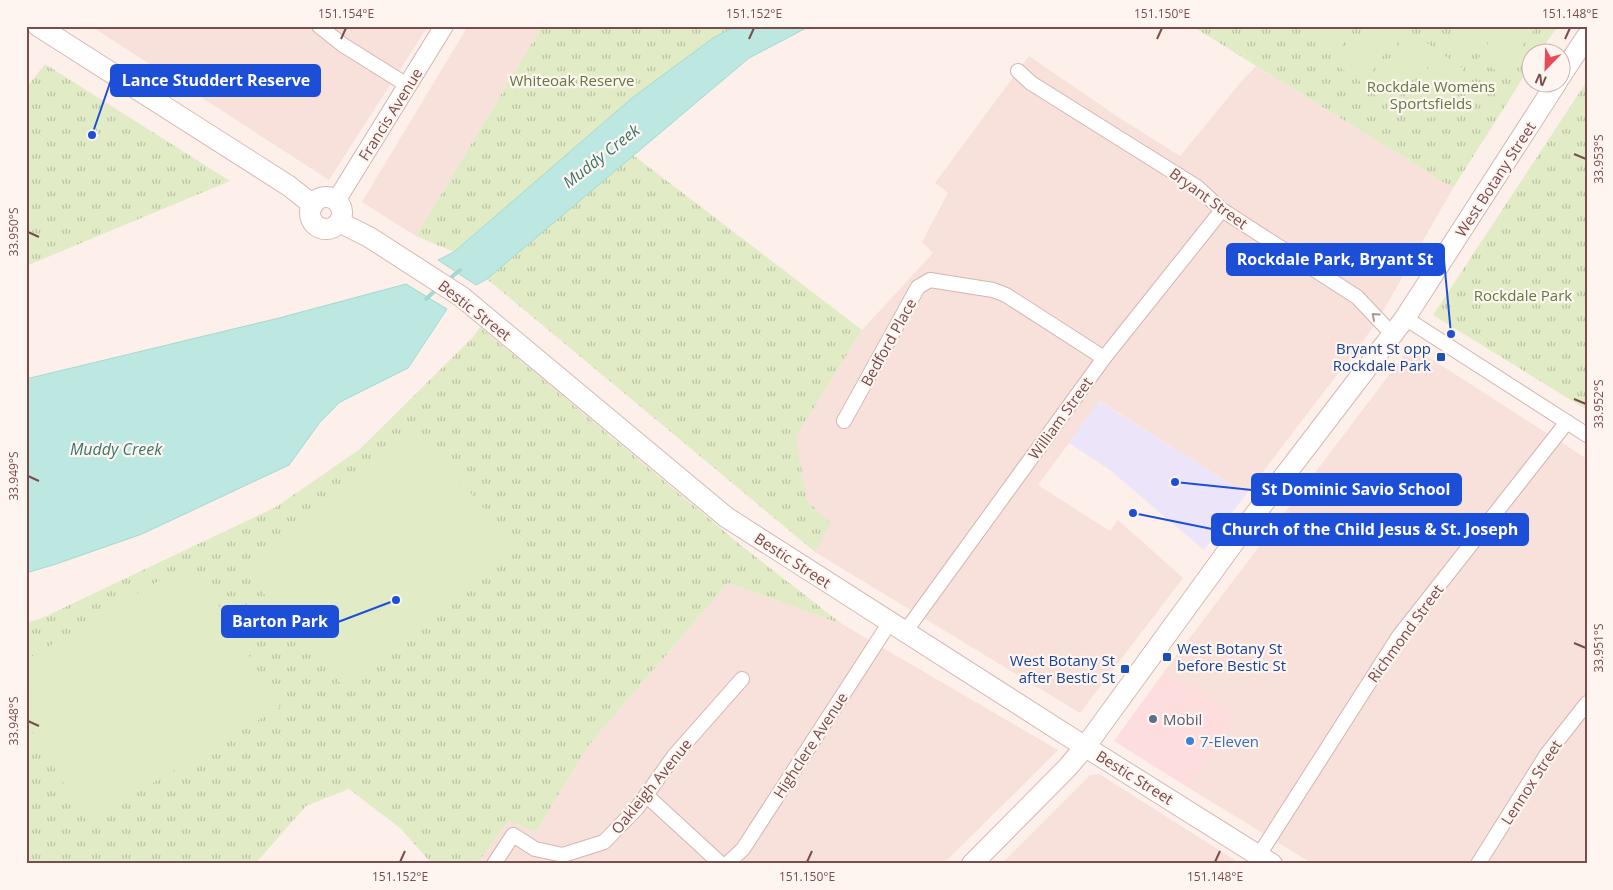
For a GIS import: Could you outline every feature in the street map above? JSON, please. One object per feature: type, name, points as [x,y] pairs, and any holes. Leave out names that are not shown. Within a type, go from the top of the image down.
[{"type":"main road","points":[[38,26],[289,186],[313,205]]},
{"type":"main road","points":[[1570,62],[1587,36]]},
{"type":"main road","name":"West Botany Street","points":[[972,864],[1067,768],[1085,747],[1240,534],[1393,335],[1551,92]]},
{"type":"main road","points":[[321,198],[336,201],[342,213],[339,222],[330,228],[318,227],[312,220],[311,209],[313,205],[321,198]]},
{"type":"main road","name":"Bestic Street","points":[[339,222],[369,237],[462,297],[726,518],[1257,859]]},
{"type":"street","points":[[319,26],[343,45],[407,86]]},
{"type":"street","name":"Francis Avenue","points":[[336,201],[444,26]]},
{"type":"street","name":"Bryant Street","points":[[1018,71],[1031,83],[1198,187],[1222,210],[1356,297],[1393,335]]},
{"type":"street","name":"William Street","points":[[898,627],[1104,358],[1222,210]]},
{"type":"street","name":"Bedford Place","points":[[844,421],[918,287],[930,280],[993,290],[1006,295],[1104,358]]},
{"type":"street","points":[[1405,318],[1587,435]]},
{"type":"street","name":"Richmond Street","points":[[1257,859],[1399,636],[1566,422]]},
{"type":"street","name":"Highclere Avenue","points":[[727,864],[743,849],[898,627]]},
{"type":"street","name":"Oakleigh Avenue","points":[[494,864],[513,835],[535,849],[563,855],[604,842],[647,796],[674,756],[742,679]]},
{"type":"street","name":"Lennox Street","points":[[1478,864],[1547,754],[1587,703]]},
{"type":"street","points":[[647,796],[721,864]]},
{"type":"shaded area","points":[[91,26],[428,26],[329,180]]},
{"type":"shaded area","points":[[468,26],[542,26],[416,236],[362,202]]},
{"type":"shaded area","points":[[1029,56],[1121,119],[1180,156],[1256,66],[1453,188],[1375,325],[1246,494],[1100,401],[1038,485],[1110,531],[1118,520],[1183,578],[1080,713],[815,552],[830,523],[807,501],[796,437],[862,330],[933,253],[922,242],[948,193],[935,183]]},
{"type":"shaded area","points":[[1411,346],[1587,459],[1587,864],[1313,864],[1189,788],[1235,717],[1164,672]]},
{"type":"shaded area","points":[[1099,401],[1246,494],[1204,550],[1110,470],[1069,443]]},
{"type":"shaded area","points":[[728,583],[842,624],[1058,750],[943,864],[477,864],[508,821],[536,832],[588,746]]},
{"type":"shaded area","points":[[1164,672],[1236,717],[1189,788],[1114,741]]},
{"type":"shaded area","points":[[1099,774],[1241,864],[1001,864],[1090,775]]},
{"type":"green space","name":"Whiteoak Reserve","points":[[542,26],[736,26],[713,38],[632,98],[454,252],[416,236]]},
{"type":"green space","name":"Rockdale Womens Sportsfields","points":[[1192,26],[1558,26],[1547,42],[1520,42],[1520,83],[1453,188]]},
{"type":"green space","points":[[1319,26],[1355,26],[1340,49],[1315,32]]},
{"type":"green space","points":[[1366,26],[1388,26],[1398,33],[1364,84],[1339,67]]},
{"type":"green space","points":[[1455,26],[1492,26],[1471,56],[1447,39]]},
{"type":"green space","points":[[1500,26],[1536,26],[1525,42],[1520,42],[1520,50],[1503,75],[1478,59]]},
{"type":"green space","points":[[1408,31],[1433,47],[1399,98],[1374,81]]},
{"type":"green space","points":[[1439,52],[1464,69],[1430,119],[1405,103]]},
{"type":"green space","points":[[45,64],[230,181],[26,266],[26,88]]},
{"type":"green space","name":"Rockdale Park","points":[[1587,81],[1587,410],[1433,315]]},
{"type":"green space","points":[[633,155],[862,330],[796,437],[807,501],[831,523],[815,552],[487,279]]},
{"type":"green space","points":[[480,327],[743,547],[842,624],[728,583],[588,746],[536,832],[508,821],[477,864],[432,864],[400,828],[349,789],[306,806],[255,864],[26,864],[26,623],[42,618],[276,507],[360,449],[473,337]]},
{"type":"green space","points":[[417,430],[518,548],[348,692],[247,574]]},
{"type":"green space","points":[[192,561],[280,707],[87,822],[26,721],[26,660]]},
{"type":"water","points":[[736,26],[810,26],[749,58],[487,279],[476,285],[438,260],[454,252],[632,98],[713,38]]},
{"type":"water","name":"Muddy Creek","points":[[406,284],[447,309],[408,368],[340,402],[320,422],[289,465],[142,534],[26,573],[26,379],[279,318]]},
{"type":"waterway","name":"Muddy Creek","points":[[448,280],[460,270]]},
{"type":"waterway","name":"Muddy Creek","points":[[426,299],[437,289]]},
{"type":"place","name":"Lance Studdert Reserve","points":[[92,135]]},
{"type":"place","name":"Rockdale Park, Bryant St","points":[[1451,334]]},
{"type":"place","name":"Bryant St opp Rockdale Park","points":[[1441,357]]},
{"type":"place","name":"St Dominic Savio School","points":[[1175,482]]},
{"type":"place","name":"Church of the Child Jesus & St. Joseph","points":[[1133,513]]},
{"type":"place","name":"Barton Park","points":[[396,600]]},
{"type":"place","name":"West Botany St before Bestic St","points":[[1167,657]]},
{"type":"place","name":"West Botany St after Bestic St","points":[[1125,669]]},
{"type":"place","name":"Mobil","points":[[1153,719]]},
{"type":"place","name":"7-Eleven","points":[[1190,741]]}]
